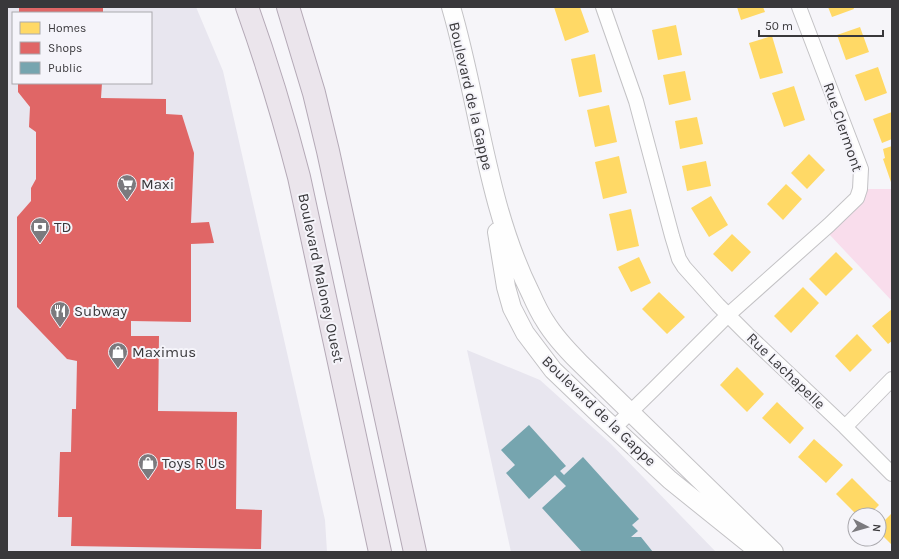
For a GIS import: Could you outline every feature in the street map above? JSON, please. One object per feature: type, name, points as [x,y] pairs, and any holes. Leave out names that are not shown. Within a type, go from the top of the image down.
[{"type":"main road","name":"Boulevard Maloney Ouest","points":[[246,7],[272,80],[299,177],[380,552]]},
{"type":"main road","points":[[288,7],[314,93],[328,151],[415,552]]},
{"type":"street","name":"Boulevard de la Gappe","points":[[450,7],[499,212],[513,255],[545,321],[563,346],[774,552]]},
{"type":"street","points":[[604,7],[636,101],[679,259],[684,267],[728,315]]},
{"type":"street","name":"Rue Clermont","points":[[614,428],[728,315],[857,198],[860,189],[861,170],[799,7]]},
{"type":"street","name":"Boulevard de la Gappe","points":[[492,185],[496,230],[504,280],[509,298],[521,325],[530,340],[553,370],[670,480],[759,552]]},
{"type":"street","name":"Rue Lachapelle","points":[[728,315],[892,474]]},
{"type":"street","points":[[845,427],[892,379]]},
{"type":"shaded area","points":[[7,7],[196,7],[223,71],[325,520],[327,552],[7,552]]},
{"type":"shaded area","points":[[868,189],[892,189],[892,301],[829,234],[864,198]]},
{"type":"shaded area","points":[[467,350],[540,380],[611,444],[716,552],[511,552]]},
{"type":"building: Homes","points":[[554,7],[580,7],[589,32],[565,41]]},
{"type":"building: Homes","points":[[737,7],[763,7],[765,12],[741,20]]},
{"type":"building: Homes","points":[[828,7],[853,7],[854,9],[832,17]]},
{"type":"building: Homes","points":[[676,25],[682,55],[658,60],[652,30]]},
{"type":"building: Homes","points":[[860,27],[869,52],[846,60],[837,35]]},
{"type":"building: Homes","points":[[772,36],[783,73],[760,79],[749,43]]},
{"type":"building: Homes","points":[[595,54],[602,92],[579,97],[571,59]]},
{"type":"building: Homes","points":[[878,67],[887,93],[865,101],[855,75]]},
{"type":"building: Homes","points":[[685,71],[691,100],[669,105],[663,75]]},
{"type":"building: Homes","points":[[794,86],[805,120],[784,127],[772,93]]},
{"type":"building: Homes","points":[[609,105],[617,142],[595,147],[587,110]]},
{"type":"building: Homes","points":[[892,112],[892,139],[882,143],[873,119]]},
{"type":"building: Homes","points":[[697,117],[703,144],[680,149],[675,121]]},
{"type":"building: Homes","points":[[892,146],[892,185],[883,159],[885,158],[883,149]]},
{"type":"building: Homes","points":[[809,154],[825,170],[807,189],[791,173]]},
{"type":"building: Homes","points":[[619,156],[627,193],[603,199],[595,162]]},
{"type":"building: Homes","points":[[706,161],[711,186],[687,191],[682,166]]},
{"type":"building: Homes","points":[[786,184],[802,199],[783,220],[767,204]]},
{"type":"building: Homes","points":[[711,196],[728,225],[709,237],[691,208]]},
{"type":"building: Homes","points":[[631,209],[639,246],[617,251],[609,214]]},
{"type":"building: Homes","points":[[732,234],[751,252],[732,272],[713,254]]},
{"type":"building: Homes","points":[[836,252],[853,269],[826,296],[809,279]]},
{"type":"building: Homes","points":[[639,257],[651,283],[631,292],[618,267]]},
{"type":"building: Homes","points":[[803,287],[819,303],[791,333],[774,316]]},
{"type":"building: Homes","points":[[659,292],[685,317],[667,334],[642,309]]},
{"type":"building: Homes","points":[[892,309],[892,341],[888,344],[872,326]]},
{"type":"building: Homes","points":[[857,334],[872,350],[850,372],[835,356]]},
{"type":"building: Homes","points":[[737,367],[764,394],[747,412],[720,385]]},
{"type":"building: Homes","points":[[777,402],[804,428],[790,444],[762,418]]},
{"type":"building: Homes","points":[[814,439],[843,465],[826,483],[798,457]]},
{"type":"building: Homes","points":[[852,478],[879,505],[877,507],[849,507],[836,494]]},
{"type":"building: Homes","points":[[891,514],[892,515],[892,545],[887,540],[887,518]]},
{"type":"building: Shops","points":[[19,7],[103,7],[103,12],[19,12]]},
{"type":"building: Shops","points":[[18,84],[102,84],[101,98],[166,99],[166,114],[182,115],[194,153],[191,223],[209,222],[214,243],[191,244],[191,322],[131,321],[131,336],[159,336],[158,411],[237,412],[236,509],[262,510],[261,549],[71,546],[72,517],[58,517],[60,452],[71,452],[72,409],[76,409],[77,361],[67,359],[17,307],[17,217],[31,201],[31,188],[36,179],[36,132],[29,127],[30,107],[18,92]]},
{"type":"building: Public","points":[[529,425],[566,466],[560,471],[564,475],[583,457],[639,519],[632,525],[638,531],[631,537],[641,537],[653,552],[582,552],[542,508],[566,486],[555,475],[529,499],[506,473],[515,465],[501,450]]},
{"type":"place","name":"Maxi","points":[[127,201]]},
{"type":"place","name":"TD","points":[[40,244]]},
{"type":"place","name":"Subway","points":[[60,328]]},
{"type":"place","name":"Maximus","points":[[118,369]]},
{"type":"place","name":"Toys R Us","points":[[148,480]]}]
